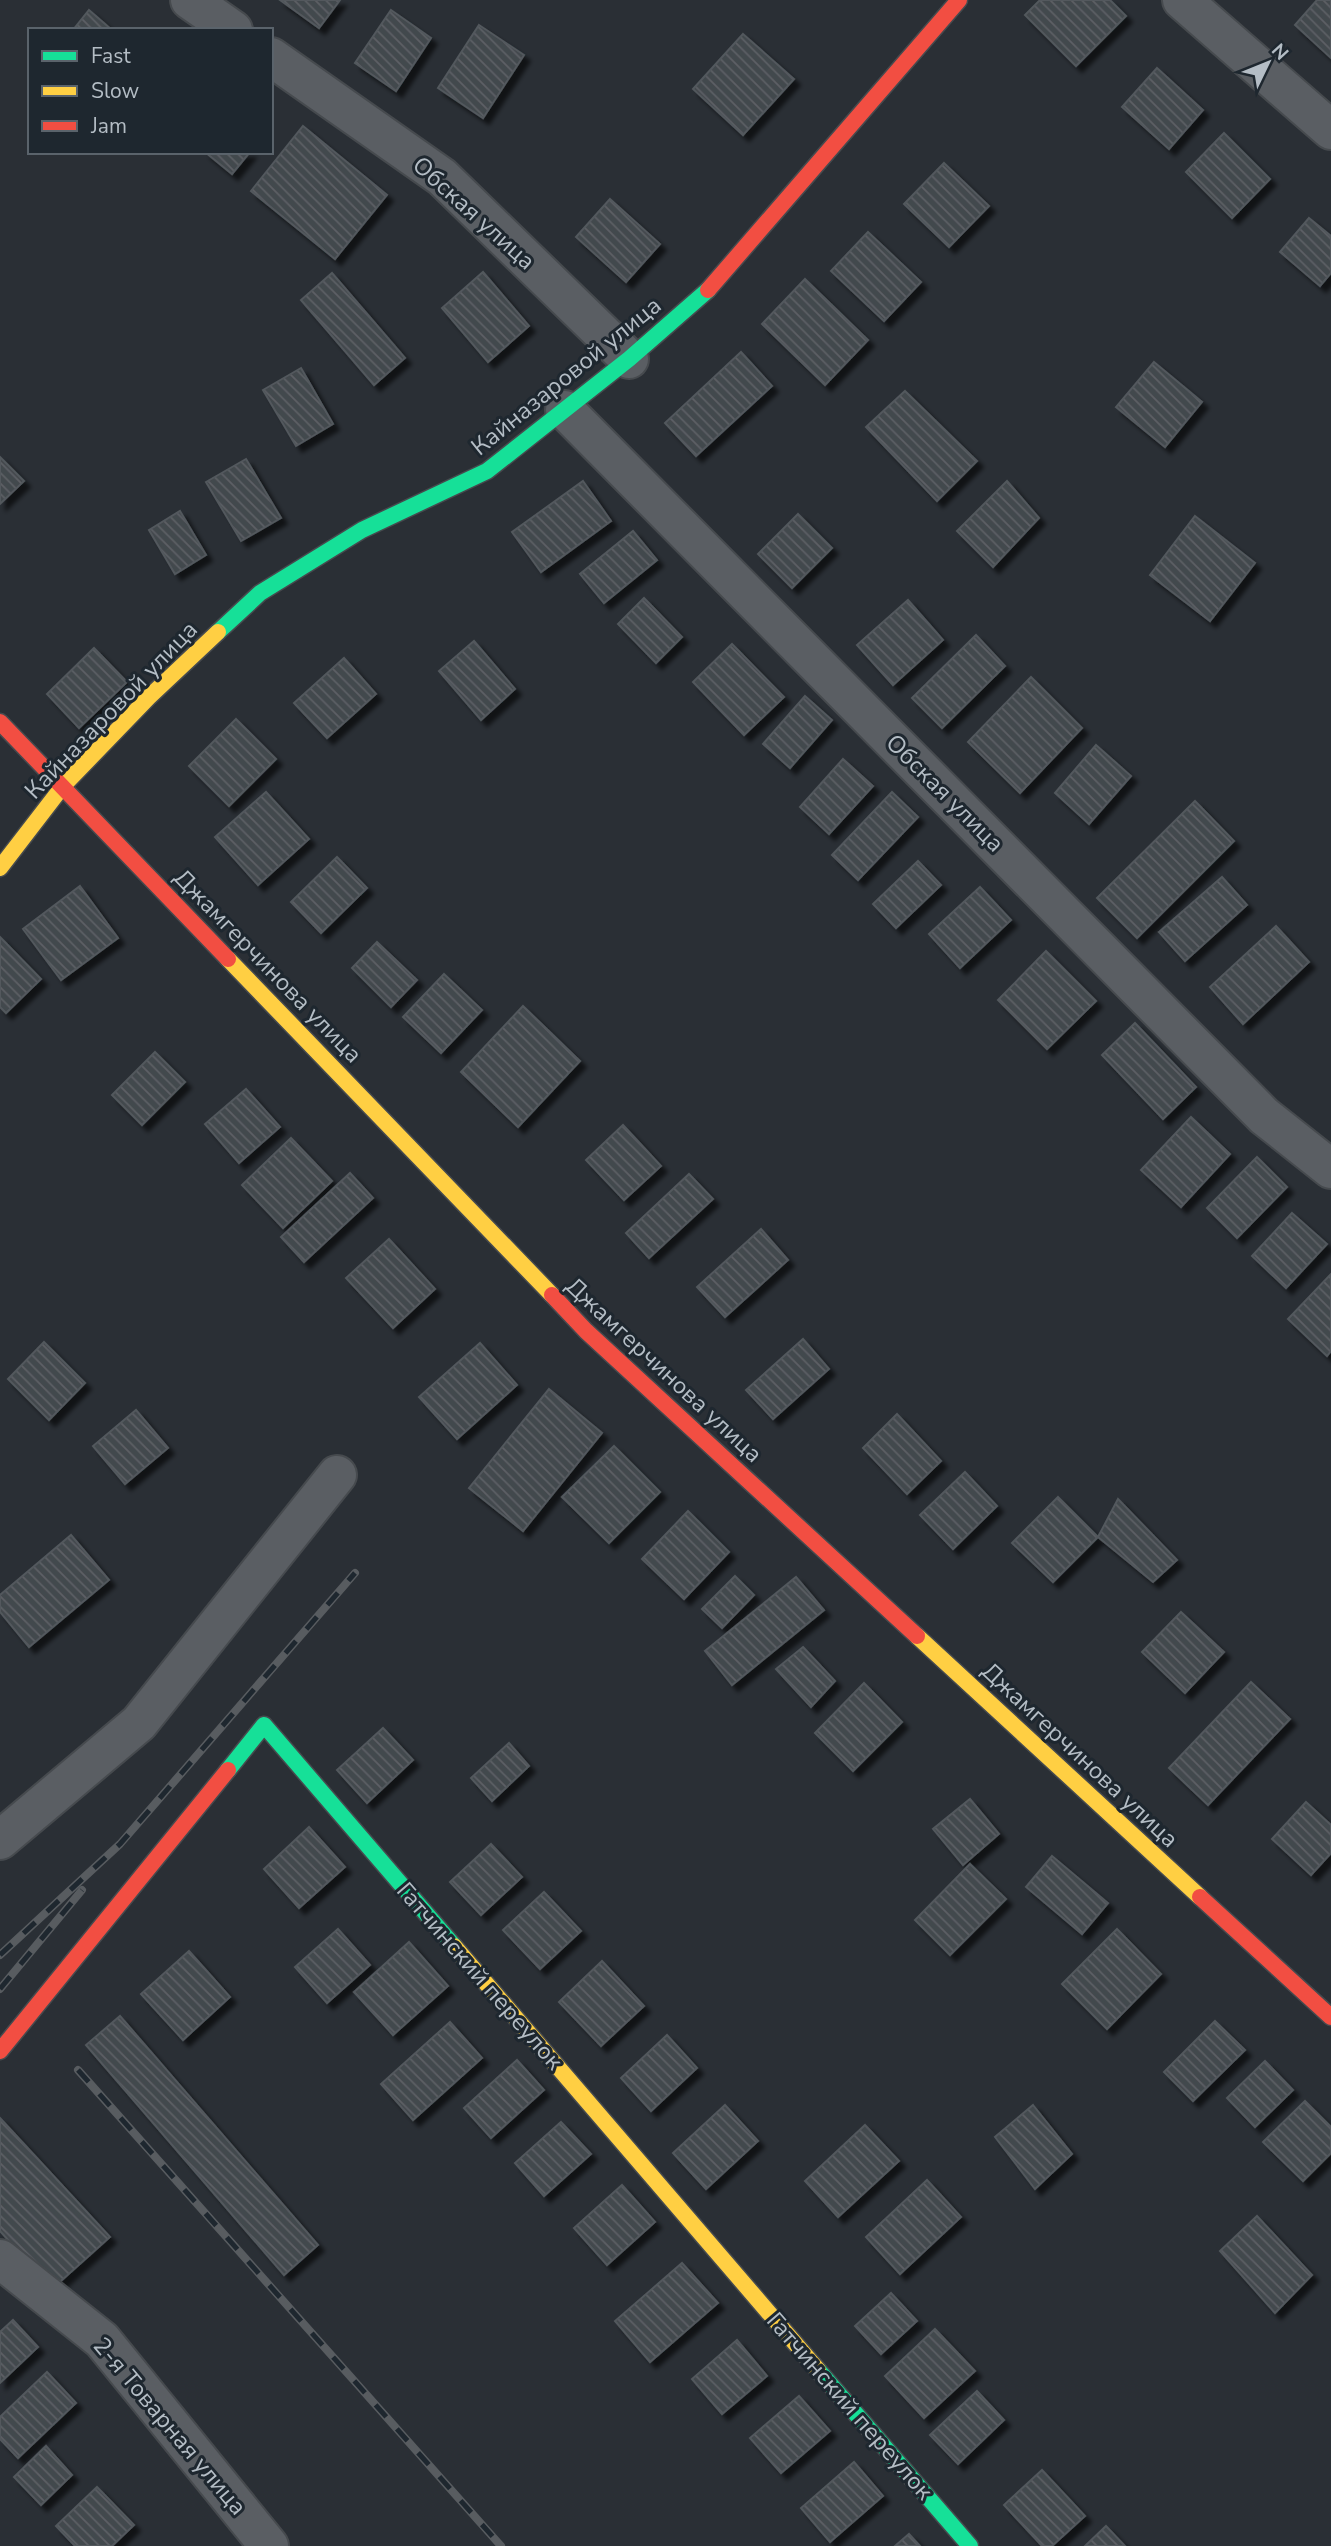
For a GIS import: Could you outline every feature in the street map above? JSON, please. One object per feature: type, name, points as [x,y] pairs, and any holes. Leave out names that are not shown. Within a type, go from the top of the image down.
[{"type":"street","points":[[190,0],[230,28]]},
{"type":"street","name":"Кайназаровой улица","points":[[0,868],[64,786],[149,697],[260,593],[362,530],[487,471],[629,359],[716,283],[959,0]]},
{"type":"street","points":[[1182,0],[1331,130]]},
{"type":"street","name":"Обская улица","points":[[273,58],[442,177],[629,359]]},
{"type":"street","name":"Обская улица","points":[[565,410],[1264,1116],[1331,1169]]},
{"type":"street","name":"Джамгерчинова улица","points":[[0,722],[586,1331],[1331,2017]]},
{"type":"street","points":[[0,1840],[139,1723],[337,1475]]},
{"type":"street","name":"Гатчинский переулок","points":[[0,2051],[264,1725],[970,2546]]},
{"type":"street","name":"2-я Товарная улица","points":[[0,2259],[102,2340],[269,2546]]},
{"type":"building","points":[[280,0],[340,0],[319,28]]},
{"type":"building","points":[[1040,0],[1110,0],[1126,16],[1076,66],[1025,15]]},
{"type":"building","points":[[1317,0],[1331,0],[1331,58],[1295,25]]},
{"type":"building","points":[[89,10],[110,28],[75,28]]},
{"type":"building","points":[[391,10],[431,38],[396,91],[355,63]]},
{"type":"building","points":[[479,25],[524,55],[483,118],[438,88]]},
{"type":"building","points":[[743,34],[794,79],[743,135],[693,89]]},
{"type":"building","points":[[1157,68],[1203,110],[1169,149],[1122,107]]},
{"type":"building","points":[[303,126],[387,195],[335,259],[251,191]]},
{"type":"building","points":[[1224,133],[1270,179],[1232,218],[1186,172]]},
{"type":"building","points":[[207,154],[248,154],[232,174]]},
{"type":"building","points":[[944,163],[989,206],[949,247],[904,204]]},
{"type":"building","points":[[610,199],[660,244],[626,282],[576,237]]},
{"type":"building","points":[[1309,218],[1331,236],[1331,273],[1320,286],[1280,252]]},
{"type":"building","points":[[868,232],[921,282],[884,321],[831,271]]},
{"type":"building","points":[[483,272],[529,326],[488,362],[442,308]]},
{"type":"building","points":[[332,273],[405,358],[374,385],[301,300]]},
{"type":"building","points":[[805,279],[868,340],[825,385],[762,324]]},
{"type":"building","points":[[741,352],[772,386],[696,456],[665,423]]},
{"type":"building","points":[[1154,362],[1202,402],[1165,447],[1116,407]]},
{"type":"building","points":[[301,368],[333,424],[296,446],[263,390]]},
{"type":"building","points":[[905,391],[977,461],[937,501],[866,427]]},
{"type":"building","points":[[0,457],[24,481],[0,504]]},
{"type":"building","points":[[246,459],[281,518],[241,541],[206,482]]},
{"type":"building","points":[[583,481],[611,521],[541,572],[512,532]]},
{"type":"building","points":[[1007,481],[1039,518],[993,567],[957,531]]},
{"type":"building","points":[[180,511],[206,555],[175,574],[149,530]]},
{"type":"building","points":[[798,514],[832,548],[792,588],[758,554]]},
{"type":"building","points":[[1195,516],[1255,563],[1210,621],[1150,575]]},
{"type":"building","points":[[633,531],[657,560],[604,603],[580,574]]},
{"type":"building","points":[[644,598],[682,637],[656,663],[618,624]]},
{"type":"building","points":[[908,600],[943,640],[893,685],[857,645]]},
{"type":"building","points":[[976,635],[1005,666],[942,728],[912,698]]},
{"type":"building","points":[[474,641],[515,689],[481,720],[439,671]]},
{"type":"building","points":[[732,644],[784,697],[744,735],[693,682]]},
{"type":"building","points":[[94,648],[127,682],[79,728],[47,694]]},
{"type":"building","points":[[344,658],[376,694],[327,738],[294,703]]},
{"type":"building","points":[[1031,677],[1082,728],[1020,793],[968,742]]},
{"type":"building","points":[[805,696],[832,720],[790,768],[763,744]]},
{"type":"building","points":[[236,719],[276,759],[229,806],[189,766]]},
{"type":"building","points":[[1096,745],[1131,776],[1089,824],[1055,793]]},
{"type":"building","points":[[843,759],[873,786],[829,834],[800,807]]},
{"type":"building","points":[[266,792],[309,839],[258,885],[215,837]]},
{"type":"building","points":[[892,792],[918,817],[858,880],[832,855]]},
{"type":"building","points":[[1195,801],[1234,841],[1137,938],[1097,898]]},
{"type":"building","points":[[337,857],[367,888],[321,933],[291,902]]},
{"type":"building","points":[[918,861],[941,885],[896,928],[873,904]]},
{"type":"building","points":[[1222,877],[1247,905],[1185,961],[1159,932]]},
{"type":"building","points":[[80,886],[118,938],[61,980],[23,929]]},
{"type":"building","points":[[980,887],[1011,920],[960,968],[929,934]]},
{"type":"building","points":[[1276,926],[1309,962],[1243,1024],[1210,987]]},
{"type":"building","points":[[0,937],[41,979],[6,1013],[0,1007]]},
{"type":"building","points":[[377,942],[417,980],[391,1007],[352,968]]},
{"type":"building","points":[[1046,951],[1096,1001],[1047,1049],[998,1000]]},
{"type":"building","points":[[444,974],[482,1010],[441,1053],[403,1017]]},
{"type":"building","points":[[523,1006],[580,1061],[518,1127],[461,1072]]},
{"type":"building","points":[[1135,1023],[1196,1087],[1163,1119],[1102,1055]]},
{"type":"building","points":[[155,1052],[185,1082],[142,1125],[112,1095]]},
{"type":"building","points":[[246,1089],[280,1127],[239,1163],[205,1124]]},
{"type":"building","points":[[1191,1117],[1230,1154],[1181,1207],[1141,1170]]},
{"type":"building","points":[[623,1125],[661,1166],[624,1200],[586,1160]]},
{"type":"building","points":[[291,1138],[332,1181],[283,1228],[242,1185]]},
{"type":"building","points":[[1257,1157],[1287,1187],[1237,1238],[1207,1208]]},
{"type":"building","points":[[350,1173],[373,1198],[304,1262],[281,1237]]},
{"type":"building","points":[[689,1174],[713,1199],[649,1258],[626,1233]]},
{"type":"building","points":[[1292,1213],[1327,1244],[1286,1288],[1252,1256]]},
{"type":"building","points":[[761,1229],[788,1260],[725,1317],[697,1287]]},
{"type":"building","points":[[389,1239],[435,1289],[393,1328],[346,1278]]},
{"type":"building","points":[[1331,1274],[1331,1351],[1327,1356],[1288,1319]]},
{"type":"building","points":[[803,1339],[829,1369],[773,1419],[746,1390]]},
{"type":"building","points":[[44,1342],[85,1383],[49,1420],[8,1379]]},
{"type":"building","points":[[480,1343],[517,1385],[457,1439],[419,1397]]},
{"type":"building","points":[[549,1389],[602,1433],[523,1531],[469,1488]]},
{"type":"building","points":[[136,1410],[168,1448],[125,1484],[93,1446]]},
{"type":"building","points":[[897,1414],[941,1461],[907,1494],[863,1448]]},
{"type":"building","points":[[614,1446],[660,1492],[609,1543],[562,1497]]},
{"type":"building","points":[[965,1472],[997,1506],[953,1549],[920,1515]]},
{"type":"building","points":[[1058,1497],[1098,1537],[1053,1582],[1012,1543]]},
{"type":"building","points":[[1118,1499],[1177,1560],[1153,1582],[1098,1537]]},
{"type":"building","points":[[688,1511],[729,1552],[684,1599],[642,1559]]},
{"type":"building","points":[[71,1535],[109,1580],[29,1647],[0,1612],[0,1595]]},
{"type":"building","points":[[735,1576],[754,1595],[722,1628],[702,1609]]},
{"type":"building","points":[[796,1577],[824,1610],[732,1685],[705,1651]]},
{"type":"building","points":[[1181,1612],[1224,1652],[1185,1693],[1142,1652]]},
{"type":"building","points":[[803,1647],[835,1681],[811,1707],[776,1669]]},
{"type":"building","points":[[1251,1682],[1290,1719],[1208,1805],[1169,1768]]},
{"type":"building","points":[[864,1683],[902,1722],[853,1771],[815,1733]]},
{"type":"building","points":[[383,1728],[413,1760],[367,1803],[337,1770]]},
{"type":"building","points":[[509,1743],[529,1766],[492,1801],[471,1778]]},
{"type":"building","points":[[970,1799],[999,1834],[963,1865],[933,1829]]},
{"type":"building","points":[[1306,1802],[1331,1825],[1331,1853],[1311,1875],[1272,1839]]},
{"type":"building","points":[[309,1827],[345,1867],[299,1908],[264,1869]]},
{"type":"building","points":[[491,1844],[522,1877],[481,1915],[450,1882]]},
{"type":"building","points":[[1052,1856],[1108,1903],[1082,1934],[1026,1887]]},
{"type":"building","points":[[970,1864],[1006,1899],[950,1955],[915,1920]]},
{"type":"building","points":[[544,1892],[581,1931],[540,1969],[503,1930]]},
{"type":"building","points":[[338,1929],[370,1965],[327,2003],[295,1967]]},
{"type":"building","points":[[1117,1929],[1161,1974],[1107,2029],[1062,1984]]},
{"type":"building","points":[[409,1942],[448,1986],[393,2035],[354,1992]]},
{"type":"building","points":[[189,1951],[230,1997],[183,2040],[141,1994]]},
{"type":"building","points":[[602,1961],[644,2006],[601,2046],[559,2002]]},
{"type":"building","points":[[120,2016],[318,2245],[284,2275],[86,2045]]},
{"type":"building","points":[[1215,2021],[1245,2050],[1193,2101],[1164,2072]]},
{"type":"building","points":[[450,2022],[482,2058],[413,2120],[381,2084]]},
{"type":"building","points":[[667,2035],[697,2068],[651,2111],[621,2078]]},
{"type":"building","points":[[517,2060],[544,2090],[491,2138],[464,2108]]},
{"type":"building","points":[[1265,2061],[1293,2090],[1255,2127],[1227,2098]]},
{"type":"building","points":[[1305,2101],[1331,2127],[1331,2153],[1303,2181],[1263,2142]]},
{"type":"building","points":[[725,2105],[758,2141],[706,2189],[673,2153]]},
{"type":"building","points":[[1033,2105],[1072,2154],[1035,2189],[995,2137]]},
{"type":"building","points":[[0,2118],[110,2237],[52,2289],[0,2231]]},
{"type":"building","points":[[561,2122],[591,2154],[544,2196],[515,2163]]},
{"type":"building","points":[[865,2125],[899,2161],[838,2217],[805,2181]]},
{"type":"building","points":[[927,2180],[961,2217],[900,2274],[866,2237]]},
{"type":"building","points":[[622,2185],[655,2222],[607,2265],[574,2228]]},
{"type":"building","points":[[1257,2216],[1312,2275],[1275,2313],[1220,2251]]},
{"type":"building","points":[[682,2263],[718,2303],[650,2362],[615,2321]]},
{"type":"building","points":[[891,2293],[917,2321],[881,2354],[855,2326]]},
{"type":"building","points":[[13,2320],[38,2347],[0,2383],[0,2332]]},
{"type":"building","points":[[935,2329],[975,2371],[924,2418],[885,2376]]},
{"type":"building","points":[[737,2340],[767,2376],[722,2414],[692,2379]]},
{"type":"building","points":[[47,2372],[76,2403],[18,2458],[0,2439],[0,2417]]},
{"type":"building","points":[[977,2391],[1004,2420],[958,2464],[930,2435]]},
{"type":"building","points":[[799,2396],[830,2431],[781,2473],[750,2438]]},
{"type":"building","points":[[46,2446],[72,2475],[41,2505],[14,2477]]},
{"type":"building","points":[[854,2462],[883,2496],[830,2542],[801,2508]]},
{"type":"building","points":[[1042,2470],[1085,2516],[1052,2546],[1042,2546],[1004,2505]]},
{"type":"building","points":[[97,2487],[134,2525],[112,2546],[75,2546],[56,2526]]},
{"type":"building","points":[[1106,2526],[1125,2546],[1085,2546]]},
{"type":"building","points":[[909,2534],[920,2546],[895,2546]]},
{"type":"railway","points":[[0,1955],[120,1844],[355,1573]]},
{"type":"railway","points":[[0,1989],[82,1890]]},
{"type":"railway","points":[[78,2070],[501,2546]]},
{"type":"traffic: fast","points":[[218,632],[260,593],[362,530],[487,471],[629,359],[708,290]]},
{"type":"traffic: fast","points":[[228,1770],[264,1725],[454,1946]]},
{"type":"traffic: fast","points":[[818,2370],[970,2546]]},
{"type":"traffic: slow","points":[[0,868],[63,786],[149,697],[218,632]]},
{"type":"traffic: slow","points":[[228,959],[552,1295]]},
{"type":"traffic: slow","points":[[917,1636],[1200,1897]]},
{"type":"traffic: slow","points":[[454,1946],[818,2370]]},
{"type":"traffic: jam","points":[[708,290],[959,0]]},
{"type":"traffic: jam","points":[[0,722],[228,959]]},
{"type":"traffic: jam","points":[[552,1295],[586,1331],[917,1636]]},
{"type":"traffic: jam","points":[[0,2051],[228,1770]]},
{"type":"traffic: jam","points":[[1200,1897],[1331,2017]]}]
